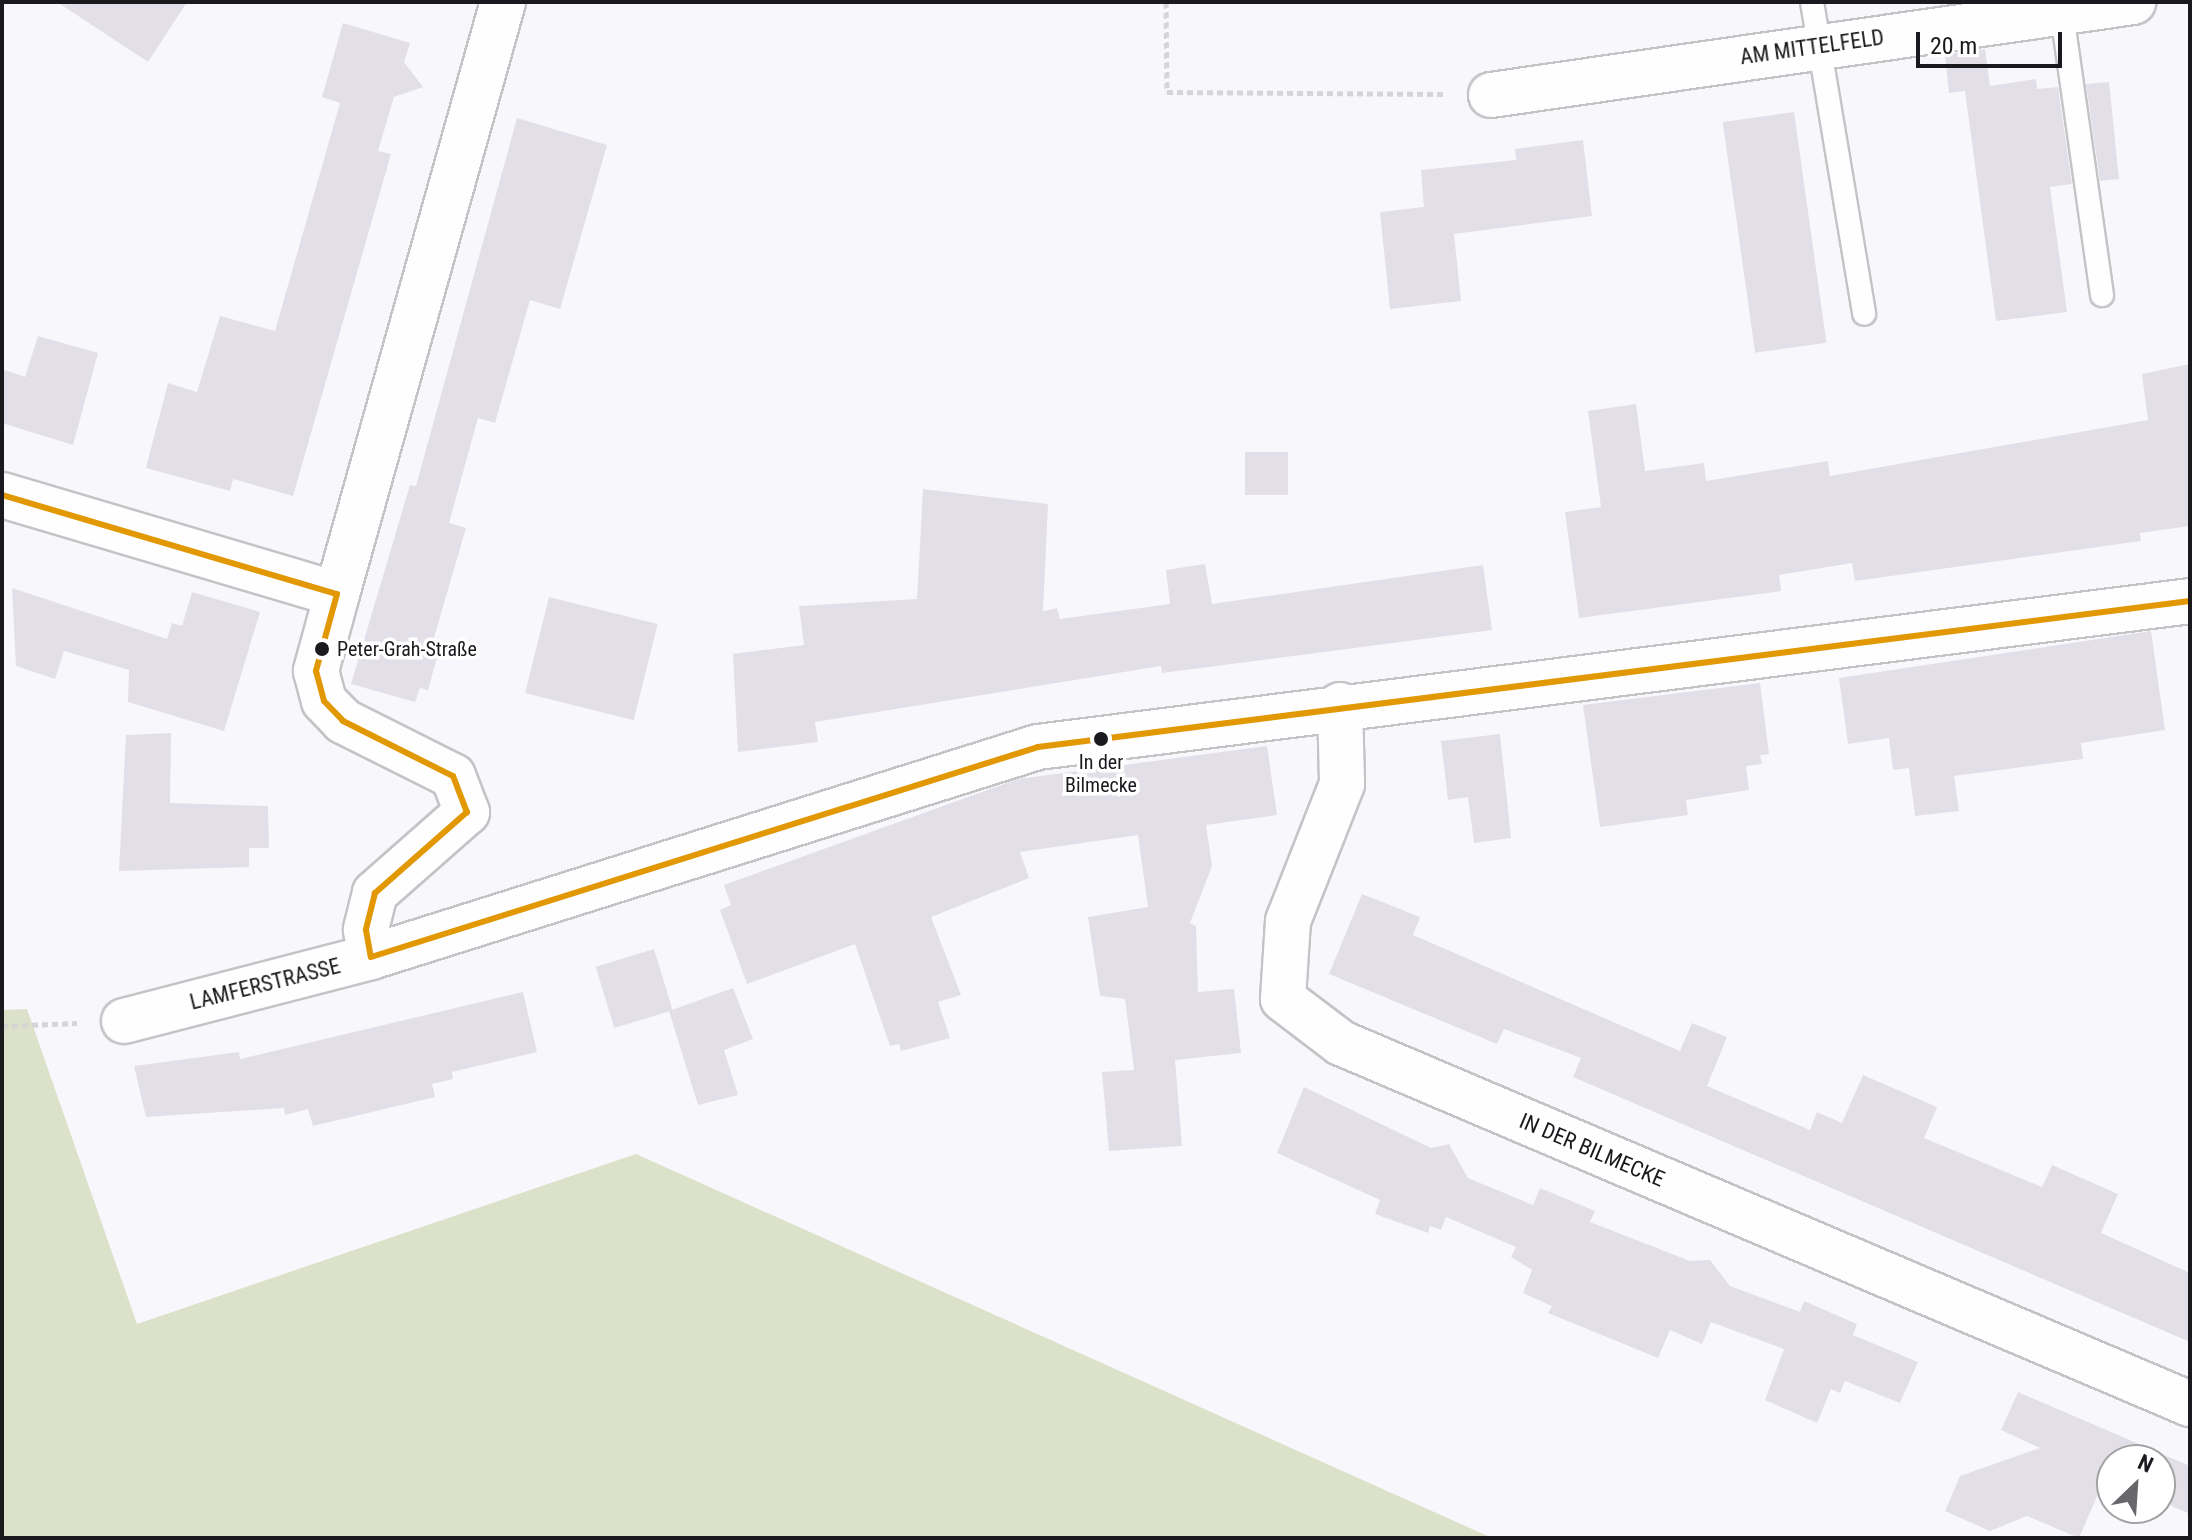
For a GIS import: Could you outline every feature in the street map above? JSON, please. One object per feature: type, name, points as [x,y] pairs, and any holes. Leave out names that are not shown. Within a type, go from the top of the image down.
[{"type":"street","points":[[371,957],[366,930],[375,893],[390,873],[459,826],[467,812],[453,776],[343,721],[324,701],[316,671],[503,2]]},
{"type":"street","name":"AM MITTELFELD","points":[[1491,95],[2061,8],[2133,2]]},
{"type":"street","points":[[2,495],[337,594]]},
{"type":"street","name":"LAMFERSTRASSE","points":[[124,1021],[371,957],[1038,747],[1340,705],[2190,601]]},
{"type":"street","name":"IN DER BILMECKE","points":[[1340,705],[1342,784],[1288,921],[1283,999],[1341,1043],[2190,1404]]},
{"type":"lane","points":[[1812,2],[1864,314]]},
{"type":"lane","points":[[2061,8],[2102,295]]},
{"type":"path","points":[[1166,2],[1167,92],[1491,95]]},
{"type":"path","points":[[2,1026],[124,1021]]},
{"type":"green space","points":[[27,1009],[137,1324],[636,1154],[1492,1538],[2,1538],[2,1010]]},
{"type":"building","points":[[57,2],[187,2],[148,62]]},
{"type":"building","points":[[343,23],[410,43],[404,62],[423,87],[394,97],[378,151],[391,154],[293,496],[233,479],[230,491],[146,468],[168,383],[197,392],[220,316],[275,331],[340,103],[322,97]]},
{"type":"building","points":[[1985,49],[1990,86],[2036,79],[2037,89],[2058,87],[2072,184],[2050,187],[2067,312],[1996,321],[1965,91],[1949,93],[1945,54]]},
{"type":"building","points":[[2109,82],[2119,179],[2100,181],[2086,84]]},
{"type":"building","points":[[1794,112],[1826,343],[1755,353],[1723,122]]},
{"type":"building","points":[[517,118],[607,145],[560,309],[530,300],[495,423],[478,418],[449,523],[466,528],[433,641],[441,643],[428,690],[420,688],[415,702],[351,684],[410,485],[416,486]]},
{"type":"building","points":[[1583,140],[1592,216],[1454,234],[1461,301],[1390,309],[1380,212],[1424,207],[1421,170],[1516,160],[1515,149]]},
{"type":"building","points":[[38,336],[98,353],[73,445],[2,423],[2,369],[25,377]]},
{"type":"building","points":[[2190,364],[2190,526],[2140,533],[2141,541],[1855,581],[1852,563],[1779,575],[1781,591],[1579,618],[1565,512],[1601,507],[1588,411],[1636,404],[1645,471],[1704,463],[1706,481],[1828,461],[1830,476],[2148,420],[2142,374]]},
{"type":"building","points":[[1245,452],[1288,452],[1288,495],[1245,495]]},
{"type":"building","points":[[923,489],[1048,504],[1043,611],[1057,608],[1060,619],[1170,604],[1166,570],[1205,564],[1212,604],[1483,565],[1492,630],[1162,673],[1161,666],[815,722],[818,742],[738,752],[733,654],[804,645],[799,606],[917,599]]},
{"type":"building","points":[[12,588],[167,639],[172,623],[182,626],[192,592],[260,612],[224,731],[128,702],[129,670],[64,651],[55,679],[16,666]]},
{"type":"building","points":[[549,597],[658,624],[634,720],[525,693]]},
{"type":"building","points":[[2151,631],[2165,730],[2081,743],[2083,759],[1954,776],[1959,811],[1915,816],[1909,768],[1893,770],[1889,738],[1848,744],[1839,678]]},
{"type":"building","points":[[1760,683],[1769,754],[1760,755],[1762,764],[1746,766],[1749,790],[1686,800],[1688,815],[1600,827],[1583,705]]},
{"type":"building","points":[[171,733],[170,803],[268,806],[269,848],[249,848],[249,867],[119,871],[126,735]]},
{"type":"building","points":[[1500,734],[1511,838],[1474,843],[1468,797],[1448,800],[1441,741]]},
{"type":"building","points":[[1267,746],[1277,815],[1206,825],[1212,866],[1190,923],[1196,926],[1198,992],[1234,989],[1241,1053],[1175,1060],[1182,1146],[1109,1151],[1102,1072],[1134,1070],[1125,999],[1100,996],[1088,917],[1148,907],[1138,835],[1020,852],[1029,878],[931,917],[961,995],[938,1002],[950,1038],[901,1051],[899,1044],[890,1046],[855,944],[747,984],[720,910],[731,905],[724,885],[1018,779]]},
{"type":"building","points":[[1362,894],[1420,917],[1413,935],[1680,1051],[1692,1023],[1727,1037],[1707,1086],[1810,1130],[1817,1112],[1842,1123],[1863,1075],[1937,1107],[1924,1138],[2042,1187],[2052,1165],[2118,1194],[2101,1233],[2190,1273],[2190,1342],[1573,1077],[1581,1058],[1504,1029],[1497,1044],[1329,974]]},
{"type":"building","points":[[654,949],[673,1010],[614,1028],[596,967]]},
{"type":"building","points":[[733,988],[753,1039],[724,1050],[738,1095],[698,1105],[669,1011]]},
{"type":"building","points":[[523,992],[537,1052],[452,1072],[453,1079],[432,1084],[435,1097],[313,1126],[308,1109],[285,1115],[284,1108],[146,1117],[134,1066],[239,1052],[240,1059]]},
{"type":"building","points":[[1304,1087],[1431,1148],[1449,1144],[1468,1178],[1533,1205],[1540,1188],[1595,1211],[1590,1222],[1690,1261],[1710,1260],[1730,1286],[1800,1312],[1804,1301],[1857,1324],[1853,1335],[1918,1362],[1900,1403],[1845,1381],[1840,1393],[1831,1389],[1817,1423],[1765,1400],[1784,1349],[1711,1322],[1702,1344],[1670,1330],[1658,1358],[1548,1313],[1552,1306],[1523,1293],[1532,1270],[1511,1257],[1516,1247],[1446,1217],[1441,1230],[1430,1226],[1428,1233],[1375,1214],[1380,1200],[1277,1153]]},
{"type":"building","points":[[2018,1392],[2139,1444],[2096,1444],[2096,1499],[2079,1538],[2027,1516],[1990,1531],[1945,1511],[1960,1476],[2040,1448],[2001,1430]]},
{"type":"building","points":[[2176,1460],[2190,1466],[2190,1514],[2176,1508]]},
{"type":"transit line","points":[[2,495],[337,594],[316,671],[324,701],[343,721],[453,776],[467,812],[375,893],[366,930],[371,957],[1038,747],[2190,601]]},
{"type":"place","name":"Peter-Grah-Straße","points":[[322,649]]},
{"type":"place","name":"In der Bilmecke","points":[[1101,739]]}]
